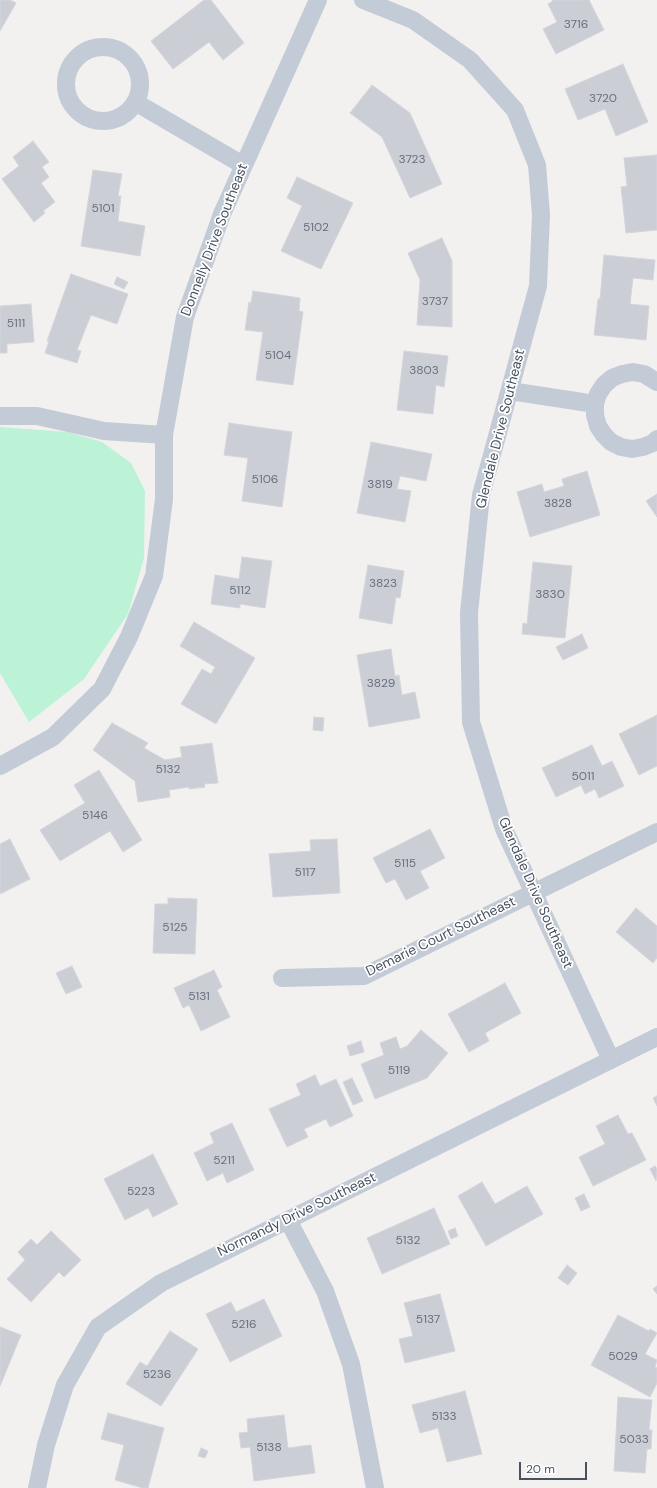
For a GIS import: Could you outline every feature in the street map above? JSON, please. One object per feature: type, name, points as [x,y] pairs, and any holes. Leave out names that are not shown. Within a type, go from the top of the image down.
[{"type":"street","name":"Donnelly Drive Southeast","points":[[0,766],[53,737],[102,689],[129,637],[154,576],[164,499],[164,435],[185,317],[222,214],[318,0]]},
{"type":"street","name":"Glendale Drive Southeast","points":[[362,0],[413,20],[470,60],[515,110],[537,165],[541,215],[538,286],[481,495],[469,613],[471,722],[504,829],[611,1060]]},
{"type":"street","points":[[99,47],[110,47],[121,52],[130,59],[136,69],[139,80],[138,91],[134,102],[128,111],[118,117],[107,120],[95,120],[84,116],[69,99],[66,87],[67,76],[71,65],[78,56],[88,50],[99,47]]},
{"type":"street","points":[[134,102],[243,165]]},
{"type":"street","points":[[657,382],[644,374],[633,372],[622,374],[612,378],[604,385],[598,394],[595,404],[595,415],[598,426],[611,442],[621,447],[632,449],[643,447],[653,443],[657,439]]},
{"type":"street","points":[[510,390],[595,404]]},
{"type":"street","points":[[0,416],[36,416],[104,431],[164,435]]},
{"type":"street","name":"Demarie Court Southeast","points":[[282,978],[364,976],[657,832]]},
{"type":"street","name":"Normandy Drive Southeast","points":[[37,1488],[46,1445],[65,1385],[98,1327],[161,1283],[657,1037]]},
{"type":"street","points":[[288,1220],[325,1291],[351,1364],[375,1488]]},
{"type":"green space","points":[[0,427],[67,432],[102,442],[131,463],[145,491],[144,558],[128,614],[84,679],[29,722],[0,673]]},
{"type":"building","points":[[0,0],[10,0],[16,3],[0,31]]},
{"type":"building","points":[[204,0],[211,0],[244,43],[223,60],[209,42],[173,69],[151,41]]},
{"type":"building","points":[[552,0],[589,0],[604,30],[556,54],[543,29],[557,22],[548,4],[553,1]]},
{"type":"building","points":[[623,64],[648,122],[616,136],[605,109],[578,120],[565,89]]},
{"type":"building","points":[[372,85],[410,113],[442,184],[410,198],[382,137],[350,113]]},
{"type":"building","points":[[33,141],[49,162],[42,167],[49,177],[41,183],[55,202],[43,211],[45,213],[34,222],[2,179],[19,166],[13,157]]},
{"type":"building","points":[[657,155],[657,230],[626,233],[621,187],[627,186],[624,158]]},
{"type":"building","points":[[93,170],[122,174],[118,196],[121,196],[118,221],[145,226],[140,256],[81,246]]},
{"type":"building","points":[[297,177],[353,203],[321,269],[281,251],[302,206],[287,198]]},
{"type":"building","points":[[442,238],[452,261],[452,327],[417,325],[420,280],[408,253]]},
{"type":"building","points":[[604,255],[655,260],[653,280],[633,278],[630,304],[649,306],[646,340],[594,335],[598,299],[600,299]]},
{"type":"building","points":[[71,274],[128,294],[117,324],[91,315],[77,350],[81,351],[77,363],[45,353],[49,341],[47,341]]},
{"type":"building","points":[[117,277],[128,282],[124,289],[114,284]]},
{"type":"building","points":[[253,291],[300,298],[299,311],[303,312],[293,385],[256,380],[263,332],[245,330],[249,302],[251,303]]},
{"type":"building","points":[[31,304],[34,342],[7,344],[7,353],[0,353],[0,306]]},
{"type":"building","points":[[404,351],[448,356],[444,387],[436,385],[433,414],[397,410]]},
{"type":"building","points":[[229,423],[292,432],[282,507],[242,501],[248,458],[224,455]]},
{"type":"building","points":[[371,442],[432,454],[426,481],[400,476],[397,489],[411,491],[405,522],[357,513]]},
{"type":"building","points":[[587,471],[600,515],[530,537],[517,492],[542,484],[544,492],[564,486],[562,479]]},
{"type":"building","points":[[657,494],[657,517],[646,501]]},
{"type":"building","points":[[242,557],[272,561],[265,608],[240,604],[240,608],[211,604],[215,575],[239,579]]},
{"type":"building","points":[[533,562],[572,566],[565,638],[522,634],[523,623],[527,624]]},
{"type":"building","points":[[368,565],[404,571],[400,598],[396,597],[392,624],[359,618]]},
{"type":"building","points":[[194,622],[255,658],[216,724],[181,704],[202,669],[211,674],[215,667],[180,646]]},
{"type":"building","points":[[582,634],[588,648],[563,660],[556,647]]},
{"type":"building","points":[[391,649],[395,676],[399,675],[402,695],[415,692],[420,718],[369,727],[357,655]]},
{"type":"building","points":[[657,715],[657,766],[639,775],[619,734]]},
{"type":"building","points":[[314,717],[324,718],[323,731],[313,730]]},
{"type":"building","points":[[112,723],[148,743],[144,748],[165,760],[182,757],[180,747],[212,743],[218,783],[204,784],[205,787],[189,789],[189,787],[169,790],[170,797],[138,802],[135,781],[93,750]]},
{"type":"building","points":[[592,745],[602,766],[612,761],[624,786],[599,798],[595,789],[585,794],[581,785],[556,797],[542,768]]},
{"type":"building","points":[[99,770],[142,840],[123,852],[110,831],[60,861],[40,830],[85,803],[74,785]]},
{"type":"building","points":[[430,829],[445,858],[420,871],[429,888],[406,900],[395,879],[386,883],[373,858]]},
{"type":"building","points":[[10,839],[30,879],[0,894],[0,844]]},
{"type":"building","points":[[337,839],[340,893],[273,897],[269,854],[311,851],[310,840]]},
{"type":"building","points":[[168,898],[197,899],[195,954],[153,953],[155,904],[168,904]]},
{"type":"building","points":[[636,908],[657,926],[657,958],[653,963],[616,932]]},
{"type":"building","points":[[72,966],[82,987],[66,994],[56,973]]},
{"type":"building","points":[[214,970],[222,987],[217,990],[230,1017],[201,1031],[189,1005],[183,1008],[174,988]]},
{"type":"building","points":[[505,983],[521,1013],[485,1033],[489,1041],[469,1052],[448,1014]]},
{"type":"building","points":[[421,1030],[448,1053],[427,1078],[375,1099],[361,1064],[384,1055],[380,1043],[396,1037],[400,1049],[407,1046]]},
{"type":"building","points":[[361,1041],[364,1052],[350,1056],[347,1046]]},
{"type":"building","points":[[315,1075],[320,1086],[336,1079],[353,1116],[330,1127],[326,1119],[304,1129],[308,1137],[287,1147],[269,1109],[301,1095],[296,1084]]},
{"type":"building","points":[[352,1078],[363,1101],[353,1105],[343,1082]]},
{"type":"building","points":[[657,1096],[657,1106],[653,1098]]},
{"type":"building","points":[[618,1115],[628,1134],[632,1133],[646,1160],[593,1186],[579,1157],[605,1144],[596,1126]]},
{"type":"building","points":[[232,1123],[254,1170],[227,1183],[223,1173],[207,1181],[194,1153],[214,1143],[210,1133]]},
{"type":"building","points":[[153,1154],[178,1204],[153,1217],[148,1208],[125,1220],[104,1179]]},
{"type":"building","points":[[655,1166],[657,1169],[656,1181],[650,1169]]},
{"type":"building","points":[[482,1182],[495,1204],[527,1186],[543,1214],[486,1246],[458,1196]]},
{"type":"building","points":[[584,1194],[590,1207],[581,1211],[575,1198]]},
{"type":"building","points":[[434,1208],[450,1244],[382,1274],[367,1238]]},
{"type":"building","points":[[455,1228],[458,1236],[451,1239],[448,1231]]},
{"type":"building","points":[[51,1231],[81,1260],[64,1277],[59,1272],[31,1302],[7,1279],[25,1260],[18,1252],[31,1239],[37,1245]]},
{"type":"building","points":[[567,1265],[577,1273],[568,1285],[558,1278]]},
{"type":"building","points":[[657,1286],[657,1294],[653,1289]]},
{"type":"building","points":[[440,1294],[455,1351],[405,1363],[399,1339],[413,1336],[404,1303]]},
{"type":"building","points":[[264,1299],[282,1336],[230,1362],[206,1314],[231,1302],[236,1312]]},
{"type":"building","points":[[618,1315],[649,1331],[650,1329],[657,1333],[645,1354],[657,1360],[655,1367],[657,1368],[657,1383],[650,1397],[591,1365]]},
{"type":"building","points":[[0,1327],[21,1335],[0,1386]]},
{"type":"building","points":[[170,1331],[198,1349],[161,1406],[126,1384],[140,1362],[147,1366]]},
{"type":"building","points":[[465,1391],[482,1454],[447,1462],[438,1428],[420,1433],[412,1405]]},
{"type":"building","points":[[618,1397],[652,1400],[649,1430],[652,1430],[651,1449],[647,1449],[645,1473],[614,1471]]},
{"type":"building","points":[[108,1413],[164,1428],[148,1488],[115,1480],[124,1445],[101,1439]]},
{"type":"building","points":[[284,1415],[288,1448],[311,1445],[315,1473],[254,1481],[250,1447],[241,1448],[239,1433],[248,1432],[247,1419]]},
{"type":"building","points":[[201,1448],[208,1451],[205,1458],[198,1456]]}]
